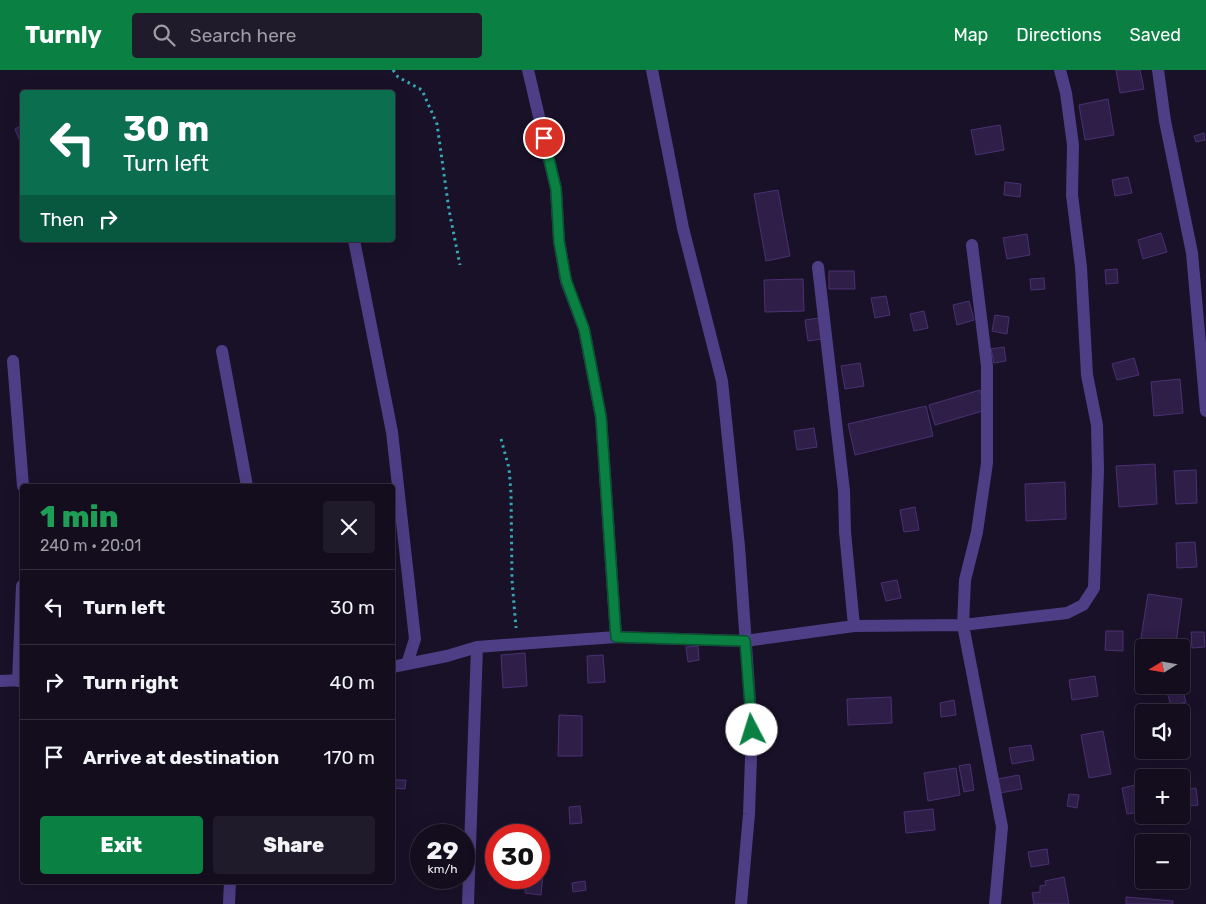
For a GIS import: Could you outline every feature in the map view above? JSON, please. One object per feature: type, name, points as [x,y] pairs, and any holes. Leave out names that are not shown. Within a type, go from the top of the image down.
[{"type":"street","points":[[528,70],[556,189],[559,241],[566,280],[584,329],[601,417],[616,637]]},
{"type":"street","points":[[652,70],[683,228],[722,381],[739,546],[752,730],[748,814],[740,904]]},
{"type":"street","points":[[395,666],[477,647],[616,637],[745,641],[854,626],[963,625],[1067,613],[1083,605],[1094,588],[1098,470],[1097,425],[1087,374],[1081,267],[1072,195],[1073,144],[1066,93],[1060,70]]},
{"type":"street","points":[[1158,70],[1192,253],[1206,411]]},
{"type":"street","points":[[354,242],[392,432],[415,639],[408,664]]},
{"type":"street","points":[[972,245],[986,366],[987,463],[977,532],[965,580],[963,625],[1002,827],[996,904]]},
{"type":"street","points":[[818,267],[844,492],[845,532],[854,626]]},
{"type":"street","points":[[222,351],[247,484]]},
{"type":"street","points":[[13,361],[23,484]]},
{"type":"street","points":[[468,904],[477,647]]},
{"type":"street","points":[[0,681],[20,680]]},
{"type":"street","points":[[229,904],[230,884]]},
{"type":"path","points":[[393,70],[398,77],[422,90],[437,124],[448,210],[460,265]]},
{"type":"path","points":[[501,438],[509,468],[512,580],[518,644]]},
{"type":"building","points":[[1116,70],[1140,70],[1144,89],[1120,93]]},
{"type":"building","points":[[1108,99],[1114,135],[1085,140],[1079,105]]},
{"type":"building","points":[[1000,125],[1004,150],[976,155],[971,130]]},
{"type":"building","points":[[20,126],[19,139],[15,129]]},
{"type":"building","points":[[1204,133],[1205,140],[1196,142],[1194,136]]},
{"type":"building","points":[[1128,177],[1132,193],[1115,196],[1112,180]]},
{"type":"building","points":[[1005,182],[1021,184],[1020,197],[1004,195]]},
{"type":"building","points":[[778,190],[790,256],[766,261],[754,194]]},
{"type":"building","points":[[1161,233],[1167,252],[1143,259],[1138,240]]},
{"type":"building","points":[[1027,234],[1030,255],[1007,259],[1003,238]]},
{"type":"building","points":[[1117,269],[1118,283],[1106,284],[1105,270]]},
{"type":"building","points":[[829,271],[854,271],[855,289],[829,289]]},
{"type":"building","points":[[1044,278],[1045,289],[1031,290],[1030,279]]},
{"type":"building","points":[[803,279],[804,311],[765,312],[764,280]]},
{"type":"building","points":[[886,296],[890,315],[875,318],[871,298]]},
{"type":"building","points":[[969,301],[974,320],[957,325],[953,305]]},
{"type":"building","points":[[924,311],[928,328],[914,331],[910,314]]},
{"type":"building","points":[[995,315],[1009,317],[1007,334],[992,331]]},
{"type":"building","points":[[819,318],[822,339],[808,341],[805,320]]},
{"type":"building","points":[[1004,347],[1006,361],[994,363],[991,349]]},
{"type":"building","points":[[1134,358],[1139,375],[1117,380],[1112,364]]},
{"type":"building","points":[[860,363],[864,386],[845,389],[841,366]]},
{"type":"building","points":[[1180,379],[1183,413],[1154,416],[1151,382]]},
{"type":"building","points":[[980,390],[986,410],[935,425],[929,405]]},
{"type":"building","points":[[926,406],[933,436],[855,455],[848,424]]},
{"type":"building","points":[[814,428],[817,447],[797,450],[794,431]]},
{"type":"building","points":[[1155,464],[1157,504],[1119,507],[1116,466]]},
{"type":"building","points":[[1196,470],[1197,503],[1176,504],[1174,471]]},
{"type":"building","points":[[1065,482],[1066,519],[1026,521],[1025,484]]},
{"type":"building","points":[[915,507],[919,530],[904,532],[900,510]]},
{"type":"building","points":[[1195,542],[1197,567],[1177,568],[1176,543]]},
{"type":"building","points":[[897,580],[901,598],[886,601],[881,583]]},
{"type":"building","points":[[1148,594],[1182,599],[1177,639],[1141,638]]},
{"type":"building","points":[[1106,631],[1123,631],[1123,651],[1105,650]]},
{"type":"building","points":[[1191,632],[1204,632],[1205,647],[1192,648]]},
{"type":"building","points":[[698,646],[699,660],[688,662],[686,647]]},
{"type":"building","points":[[525,653],[527,686],[503,688],[501,655]]},
{"type":"building","points":[[603,655],[605,682],[588,683],[587,656]]},
{"type":"building","points":[[1095,676],[1098,696],[1072,700],[1069,680]]},
{"type":"building","points":[[1168,694],[1184,694],[1186,702],[1170,704]]},
{"type":"building","points":[[891,697],[892,723],[848,725],[847,699]]},
{"type":"building","points":[[954,700],[956,715],[941,717],[940,703]]},
{"type":"building","points":[[559,715],[582,716],[582,756],[558,756]]},
{"type":"building","points":[[1103,731],[1111,774],[1089,778],[1081,735]]},
{"type":"building","points":[[1031,745],[1034,760],[1012,764],[1009,748]]},
{"type":"building","points":[[970,764],[974,790],[964,792],[959,766]]},
{"type":"building","points":[[956,768],[960,795],[928,801],[924,773]]},
{"type":"building","points":[[1019,775],[1022,789],[1000,793],[997,779]]},
{"type":"building","points":[[395,780],[406,780],[405,789],[395,788]]},
{"type":"building","points":[[1135,785],[1135,813],[1127,814],[1122,788]]},
{"type":"building","points":[[1196,788],[1198,805],[1190,806],[1190,789]]},
{"type":"building","points":[[1069,794],[1079,795],[1077,808],[1067,806]]},
{"type":"building","points":[[580,806],[582,823],[570,824],[569,807]]},
{"type":"building","points":[[933,809],[935,830],[906,833],[904,812]]},
{"type":"building","points":[[1047,849],[1049,864],[1031,867],[1028,852]]},
{"type":"building","points":[[1064,877],[1069,904],[1034,904],[1032,893],[1040,892],[1040,886],[1046,885],[1045,881]]},
{"type":"building","points":[[585,881],[586,890],[573,892],[572,883]]},
{"type":"building","points":[[525,889],[542,889],[541,895],[525,893]]},
{"type":"building","points":[[1126,897],[1173,901],[1173,904],[1126,904]]},
{"type":"route","points":[[544,138],[556,189],[559,241],[566,280],[584,329],[601,417],[616,637],[745,641],[752,730]]}]
